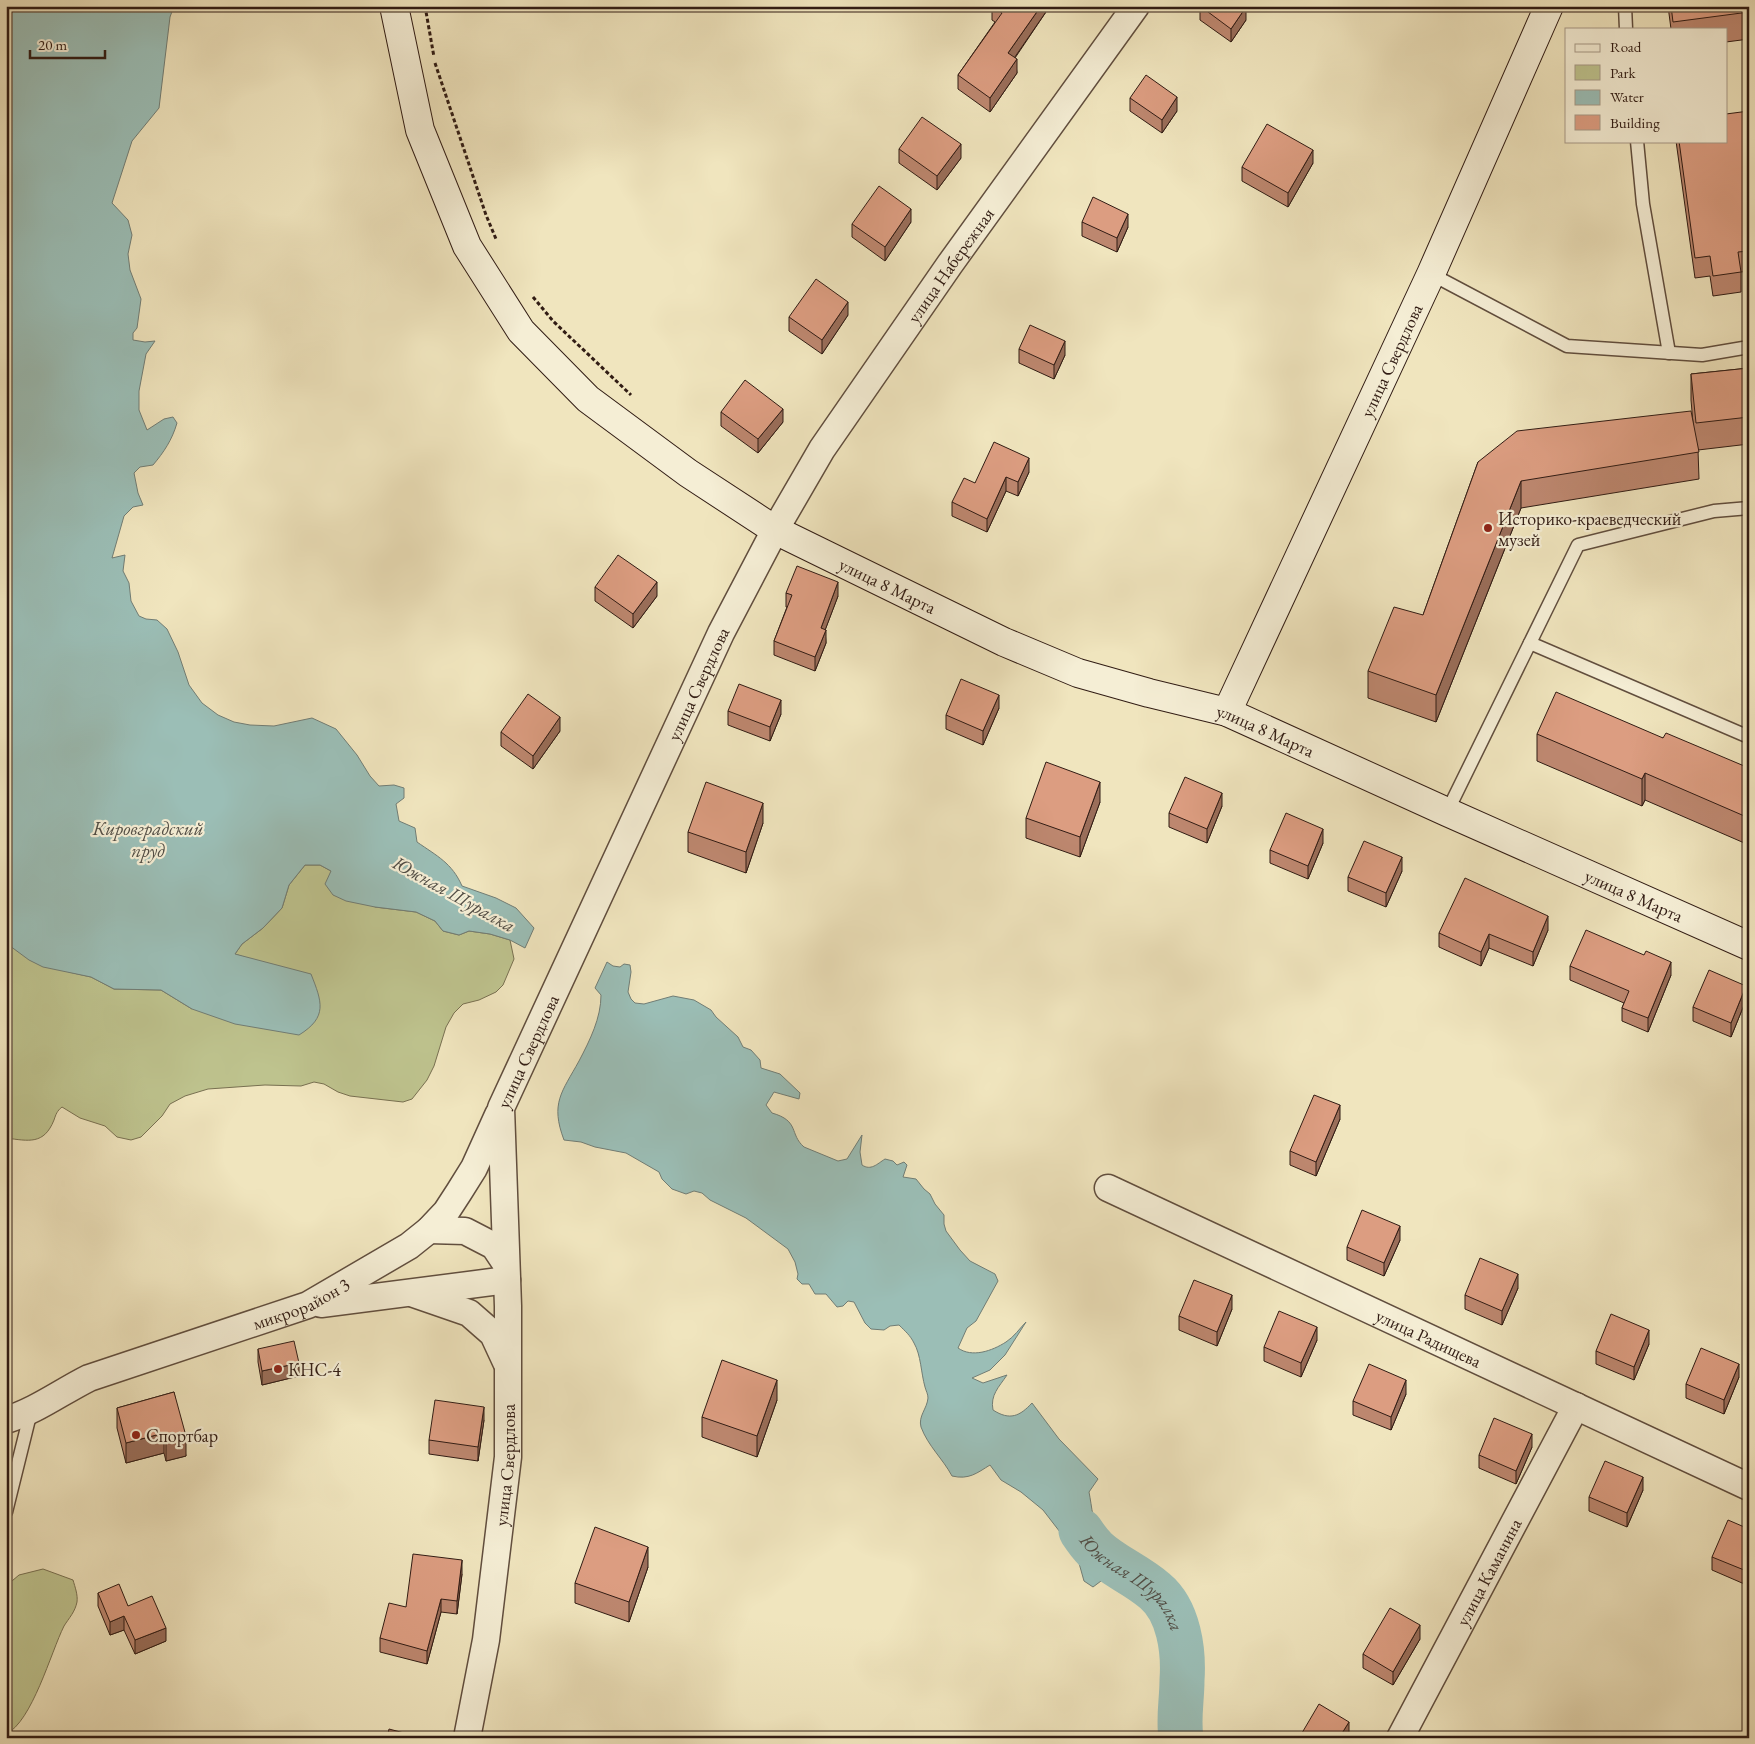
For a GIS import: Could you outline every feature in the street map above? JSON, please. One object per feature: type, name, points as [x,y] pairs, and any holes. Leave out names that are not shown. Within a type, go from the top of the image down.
[{"type":"street","name":"улица 8 Марта","points":[[394,6],[420,130],[467,246],[521,332],[588,399],[688,473],[775,530],[1004,642],[1078,673],[1227,712],[1749,946]]},
{"type":"street","name":"улица Набережная","points":[[775,530],[827,441],[956,256],[1136,6]]},
{"type":"street","name":"улица Свердлова","points":[[1227,712],[1431,274],[1549,6]]},
{"type":"street","name":"улица Свердлова","points":[[467,1738],[486,1640],[508,1457],[507,1272],[501,1108],[721,632],[775,530]]},
{"type":"street","name":"микрорайон 3","points":[[6,1420],[31,1411],[89,1378],[308,1305],[409,1246],[429,1230],[446,1212],[474,1168],[501,1108]]},
{"type":"street","name":"улица Радищева","points":[[1108,1188],[1749,1487]]},
{"type":"street","points":[[308,1305],[409,1292],[507,1272],[494,1246],[465,1231],[429,1230]]},
{"type":"street","points":[[409,1292],[469,1313],[493,1334],[508,1366]]},
{"type":"street","name":"улица Каманина","points":[[1400,1738],[1576,1406]]},
{"type":"lane","points":[[1625,6],[1626,28]]},
{"type":"lane","points":[[1637,142],[1644,204],[1669,353]]},
{"type":"lane","points":[[1431,274],[1567,346],[1702,355],[1749,347]]},
{"type":"lane","points":[[1447,812],[1578,545],[1714,511],[1749,508]]},
{"type":"lane","points":[[1530,642],[1749,736]]},
{"type":"lane","points":[[6,1512],[31,1411]]},
{"type":"path","points":[[425,6],[435,64],[486,215],[498,242]]},
{"type":"path","points":[[528,290],[553,321],[637,401]]},
{"type":"green space","points":[[305,865],[320,865],[331,871],[375,907],[416,912],[435,921],[443,931],[459,935],[469,931],[490,934],[510,940],[514,959],[503,985],[496,992],[479,1000],[463,1004],[454,1013],[446,1027],[434,1066],[427,1080],[412,1099],[403,1102],[350,1096],[324,1084],[314,1082],[301,1086],[265,1085],[208,1089],[185,1096],[170,1104],[162,1116],[141,1137],[131,1140],[117,1137],[105,1126],[80,1118],[62,1107],[46,1134],[35,1140],[6,1138],[6,943],[69,972],[91,977],[114,989],[161,990],[192,1009],[250,959],[235,954],[242,944],[263,928],[282,908],[289,885]]},
{"type":"green space","points":[[43,1569],[73,1580],[77,1602],[64,1626],[40,1685],[24,1716],[6,1734],[6,1586],[19,1575]]},
{"type":"water","name":"Кировградский пруд","points":[[6,6],[174,6],[170,17],[159,108],[132,141],[112,203],[128,220],[132,235],[128,254],[130,270],[141,299],[137,328],[133,333],[133,340],[155,341],[146,354],[139,391],[139,410],[147,430],[164,419],[173,417],[177,423],[167,446],[153,465],[140,467],[134,473],[138,493],[143,505],[133,507],[124,516],[112,558],[125,555],[123,571],[129,583],[131,601],[139,616],[157,620],[167,629],[178,652],[189,685],[202,703],[218,715],[234,722],[274,726],[312,718],[336,729],[379,786],[394,785],[404,788],[404,798],[396,804],[399,821],[415,828],[417,842],[449,866],[462,886],[496,898],[516,908],[534,928],[525,948],[510,940],[490,934],[469,931],[459,935],[443,931],[435,921],[416,912],[346,901],[333,895],[325,884],[331,871],[320,865],[305,865],[289,885],[282,908],[263,928],[242,944],[235,954],[311,974],[318,993],[320,1008],[315,1022],[299,1035],[235,1024],[192,1009],[161,990],[114,989],[91,977],[43,967],[29,960],[6,943]]},
{"type":"water","points":[[607,962],[613,966],[620,967],[624,964],[630,965],[631,972],[628,992],[635,1003],[644,1004],[673,996],[694,1000],[711,1010],[738,1037],[743,1047],[751,1050],[760,1060],[761,1068],[780,1074],[800,1093],[799,1099],[774,1092],[766,1105],[772,1113],[787,1120],[799,1142],[804,1147],[838,1161],[847,1159],[862,1135],[860,1152],[862,1165],[865,1167],[877,1165],[885,1159],[893,1161],[897,1165],[904,1162],[907,1165],[903,1177],[916,1179],[930,1194],[944,1215],[946,1231],[960,1250],[970,1261],[995,1274],[998,1281],[976,1321],[967,1328],[958,1348],[969,1353],[976,1353],[995,1348],[1009,1340],[1026,1322],[1005,1355],[990,1370],[972,1378],[983,1383],[1007,1375],[994,1395],[993,1410],[1010,1416],[1019,1414],[1032,1403],[1059,1439],[1098,1479],[1089,1492],[1096,1528],[1103,1544],[1122,1561],[1127,1572],[1099,1570],[1101,1581],[1093,1587],[1084,1581],[1070,1540],[1060,1532],[1043,1510],[1021,1492],[1001,1480],[990,1465],[968,1476],[952,1476],[921,1427],[920,1423],[928,1395],[916,1348],[909,1335],[899,1325],[890,1326],[884,1330],[871,1329],[865,1323],[854,1302],[848,1301],[843,1306],[837,1307],[826,1294],[815,1294],[809,1284],[802,1284],[797,1279],[798,1274],[795,1262],[788,1249],[746,1218],[710,1200],[702,1193],[694,1191],[686,1194],[672,1189],[662,1179],[659,1172],[626,1153],[595,1147],[581,1142],[564,1140],[558,1116],[560,1098],[594,1029],[601,1004],[601,995],[595,988]]},
{"type":"building","points":[[992,6],[1041,6],[1008,53],[1017,59],[990,98],[958,75],[1002,13]]},
{"type":"building","points":[[1200,6],[1246,6],[1246,7],[1231,29]]},
{"type":"building","points":[[1671,6],[1749,6],[1749,12],[1673,22]]},
{"type":"building","points":[[1146,75],[1177,97],[1162,120],[1130,98]]},
{"type":"building","points":[[1749,111],[1749,251],[1738,252],[1741,272],[1713,276],[1710,256],[1695,258],[1679,142],[1728,142],[1728,114]]},
{"type":"building","points":[[922,117],[961,144],[937,176],[899,149]]},
{"type":"building","points":[[1267,124],[1313,150],[1288,193],[1242,167]]},
{"type":"building","points":[[879,186],[911,209],[885,247],[852,224]]},
{"type":"building","points":[[1093,197],[1128,214],[1117,238],[1082,222]]},
{"type":"building","points":[[816,279],[848,302],[822,340],[789,317]]},
{"type":"building","points":[[1030,325],[1065,341],[1054,365],[1019,349]]},
{"type":"building","points":[[1749,368],[1749,417],[1696,423],[1691,374]]},
{"type":"building","points":[[745,380],[783,409],[758,439],[721,412]]},
{"type":"building","points":[[1691,411],[1699,452],[1521,481],[1436,695],[1368,671],[1394,607],[1423,615],[1478,462],[1517,431]]},
{"type":"building","points":[[994,442],[1029,458],[1018,482],[1006,477],[987,519],[952,502],[964,478],[975,483]]},
{"type":"building","points":[[618,555],[657,582],[633,614],[595,587]]},
{"type":"building","points":[[797,566],[838,582],[821,628],[826,630],[815,657],[774,641],[792,595],[786,593]]},
{"type":"building","points":[[961,679],[999,695],[983,731],[946,715]]},
{"type":"building","points":[[739,684],[781,700],[770,727],[728,711]]},
{"type":"building","points":[[1556,692],[1663,738],[1666,733],[1749,768],[1749,818],[1645,773],[1642,779],[1537,734]]},
{"type":"building","points":[[528,694],[560,717],[533,756],[501,732]]},
{"type":"building","points":[[1046,762],[1100,782],[1080,837],[1026,818]]},
{"type":"building","points":[[1185,777],[1222,793],[1207,829],[1169,813]]},
{"type":"building","points":[[706,782],[763,803],[746,852],[688,832]]},
{"type":"building","points":[[1286,813],[1323,829],[1308,866],[1270,850]]},
{"type":"building","points":[[1364,841],[1402,857],[1386,893],[1348,877]]},
{"type":"building","points":[[1465,878],[1548,916],[1533,952],[1489,934],[1481,952],[1439,933]]},
{"type":"building","points":[[1586,930],[1644,955],[1646,951],[1671,962],[1648,1018],[1622,1008],[1629,991],[1570,966]]},
{"type":"building","points":[[1709,970],[1746,986],[1731,1023],[1693,1007]]},
{"type":"building","points":[[1314,1095],[1340,1105],[1316,1162],[1290,1151]]},
{"type":"building","points":[[1362,1210],[1400,1226],[1384,1263],[1347,1247]]},
{"type":"building","points":[[1480,1258],[1518,1274],[1502,1311],[1465,1295]]},
{"type":"building","points":[[1194,1280],[1232,1295],[1217,1332],[1179,1316]]},
{"type":"building","points":[[1279,1311],[1317,1327],[1301,1363],[1264,1347]]},
{"type":"building","points":[[1611,1314],[1649,1330],[1634,1367],[1596,1351]]},
{"type":"building","points":[[294,1341],[299,1363],[262,1371],[258,1349]]},
{"type":"building","points":[[1701,1348],[1739,1364],[1724,1400],[1686,1384]]},
{"type":"building","points":[[722,1360],[777,1380],[757,1436],[702,1417]]},
{"type":"building","points":[[1369,1364],[1406,1380],[1391,1417],[1353,1401]]},
{"type":"building","points":[[174,1392],[186,1436],[166,1441],[164,1433],[126,1443],[117,1408]]},
{"type":"building","points":[[435,1400],[484,1407],[478,1447],[429,1440]]},
{"type":"building","points":[[1494,1418],[1532,1434],[1516,1471],[1479,1455]]},
{"type":"building","points":[[1605,1461],[1643,1477],[1627,1513],[1589,1497]]},
{"type":"building","points":[[1728,1520],[1749,1529],[1749,1572],[1712,1557]]},
{"type":"building","points":[[595,1527],[648,1547],[629,1602],[575,1583]]},
{"type":"building","points":[[413,1554],[462,1560],[457,1601],[441,1599],[427,1651],[380,1638],[389,1603],[406,1607]]},
{"type":"building","points":[[119,1584],[128,1606],[152,1596],[166,1628],[135,1640],[124,1616],[110,1622],[98,1593]]},
{"type":"building","points":[[1390,1608],[1420,1625],[1393,1672],[1363,1654]]},
{"type":"building","points":[[1319,1704],[1349,1722],[1339,1738],[1299,1738]]},
{"type":"building","points":[[389,1729],[423,1738],[387,1738]]},
{"type":"waterway","name":"Южная Шуралка","points":[[1081,1531],[1095,1549],[1148,1585],[1163,1599],[1170,1609],[1181,1644],[1181,1738]]},
{"type":"place","name":"Историко-краеведческий музей","points":[[1488,528]]},
{"type":"place","name":"КНС-4","points":[[278,1369]]},
{"type":"place","name":"Спортбар","points":[[136,1435]]}]
